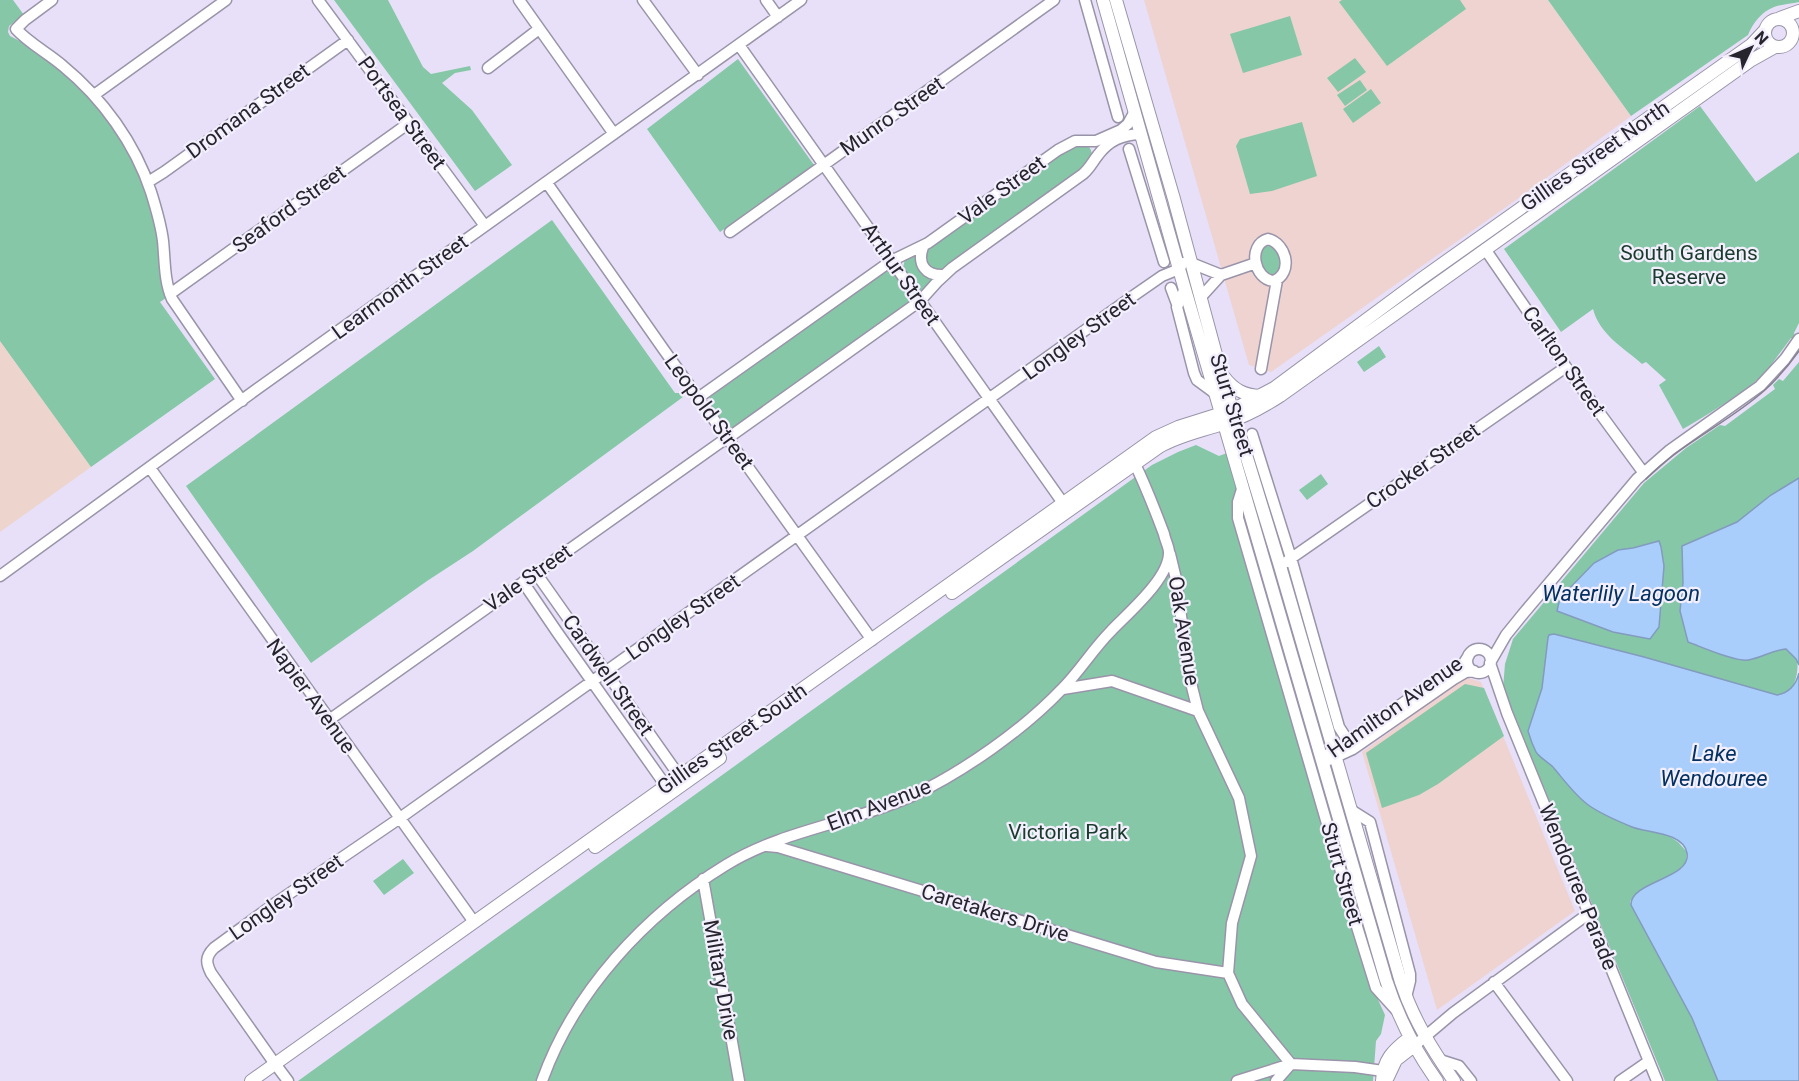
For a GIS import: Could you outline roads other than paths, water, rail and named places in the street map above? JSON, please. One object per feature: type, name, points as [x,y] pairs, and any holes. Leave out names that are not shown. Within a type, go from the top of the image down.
[{"type":"main road","name":"Sturt Street","points":[[1103,0],[1173,259],[1185,288],[1216,394],[1228,417],[1280,566],[1406,998],[1422,1034],[1455,1081]]},
{"type":"main road","name":"Sturt Street","points":[[1116,0],[1201,297],[1221,373],[1243,486],[1322,760],[1343,855],[1397,1013],[1411,1042],[1437,1081]]},
{"type":"main road","points":[[1780,18],[1790,24],[1796,32],[1786,45],[1775,47],[1767,40],[1765,30],[1769,22],[1799,11]]},
{"type":"main road","name":"Gillies Street North","points":[[1228,417],[1262,407],[1280,396],[1624,135],[1752,45],[1765,30]]},
{"type":"main road","name":"Gillies Street North","points":[[1228,417],[1425,284],[1485,249],[1750,61],[1775,47]]},
{"type":"main road","points":[[1624,135],[1642,137]]},
{"type":"main road","points":[[1221,373],[1228,382],[1244,394],[1261,396]]},
{"type":"main road","name":"Gillies Street South","points":[[1066,507],[1159,447],[1228,417]]},
{"type":"main road","name":"Gillies Street South","points":[[251,1081],[277,1066],[669,790],[1066,507],[1163,433],[1178,427],[1228,417]]},
{"type":"main road","points":[[1385,1076],[1411,1042]]},
{"type":"main road","name":"Gillies Street South","points":[[263,1081],[277,1066]]},
{"type":"street","points":[[52,0],[16,29],[69,70],[94,95],[124,135],[147,182],[161,231],[170,294],[177,308],[243,401]]},
{"type":"street","points":[[94,95],[226,0]]},
{"type":"street","name":"Portsea Street","points":[[318,0],[485,226]]},
{"type":"street","points":[[519,0],[614,134]]},
{"type":"street","points":[[643,0],[698,75]]},
{"type":"street","points":[[766,0],[778,17]]},
{"type":"street","name":"Learmonth Street","points":[[0,576],[801,0]]},
{"type":"street","name":"Munro Street","points":[[730,232],[1054,0]]},
{"type":"street","points":[[1085,0],[1118,117]]},
{"type":"street","points":[[488,68],[539,29]]},
{"type":"street","name":"Dromana Street","points":[[147,182],[348,40]]},
{"type":"street","name":"Arthur Street","points":[[739,45],[1066,507]]},
{"type":"street","points":[[1108,82],[1129,96]]},
{"type":"street","name":"Vale Street","points":[[698,398],[891,261],[922,246],[1071,142],[1098,140],[1123,129],[1130,122],[1134,113]]},
{"type":"street","name":"Seaford Street","points":[[170,294],[409,123]]},
{"type":"street","name":"Vale Street","points":[[329,720],[920,301],[944,275],[1080,177],[1106,145],[1114,139],[1140,134]]},
{"type":"street","points":[[1084,141],[1093,147],[1096,157]]},
{"type":"street","name":"Sturt Street","points":[[1129,149],[1155,234],[1173,259]]},
{"type":"street","points":[[1135,167],[1146,155]]},
{"type":"street","name":"Leopold Street","points":[[547,183],[874,642]]},
{"type":"street","points":[[1155,234],[1173,259],[1190,257],[1221,274]]},
{"type":"street","points":[[1268,240],[1277,243],[1283,251],[1286,262],[1282,275],[1272,282],[1266,279],[1256,263],[1256,250],[1259,244],[1268,240]]},
{"type":"street","points":[[922,246],[920,260],[924,268],[933,274],[944,275]]},
{"type":"street","name":"Carlton Street","points":[[1485,249],[1566,367],[1644,472]]},
{"type":"street","name":"Longley Street","points":[[277,1066],[213,977],[206,960],[213,948],[990,400],[1162,276],[1173,259]]},
{"type":"street","points":[[1201,297],[1221,274],[1256,263]]},
{"type":"street","points":[[1261,369],[1277,280]]},
{"type":"street","name":"Sturt Street","points":[[1171,288],[1194,376],[1216,394]]},
{"type":"street","points":[[1177,304],[1185,288]]},
{"type":"street","points":[[1506,635],[1490,646],[1473,650],[1469,655],[1468,664],[1474,671],[1486,670],[1506,635],[1619,498],[1644,472],[1688,436],[1760,386],[1785,359],[1799,339]]},
{"type":"street","name":"Crocker Street","points":[[1280,566],[1566,367]]},
{"type":"street","name":"Sturt Street","points":[[1252,434],[1291,558],[1339,727],[1348,741]]},
{"type":"street","points":[[1135,464],[1169,551]]},
{"type":"street","name":"Napier Avenue","points":[[150,468],[476,925]]},
{"type":"street","name":"Sturt Street","points":[[1243,486],[1238,502],[1238,518],[1343,855]]},
{"type":"street","name":"Elm Avenue","points":[[542,1081],[561,1039],[586,997],[647,924],[668,906],[703,879],[736,858],[792,835],[888,806],[938,783],[972,762],[1062,689],[1108,633],[1150,591],[1167,564],[1169,551]]},
{"type":"street","name":"Oak Avenue","points":[[1169,551],[1176,579],[1189,675],[1198,711],[1239,798],[1251,856],[1232,923],[1228,973],[1242,1004],[1291,1064]]},
{"type":"street","name":"Cardwell Street","points":[[536,573],[682,780]]},
{"type":"street","name":"Cardwell Street","points":[[523,582],[669,790]]},
{"type":"street","points":[[1480,649],[1488,653],[1490,662]]},
{"type":"street","name":"Hamilton Avenue","points":[[1335,754],[1348,741],[1441,676],[1462,666],[1469,655]]},
{"type":"street","name":"Wendouree Parade","points":[[1490,662],[1588,914],[1657,1081]]},
{"type":"street","name":"Hamilton Avenue","points":[[1322,760],[1353,749],[1454,679],[1466,672],[1474,671]]},
{"type":"street","name":"Wendouree Parade","points":[[1474,671],[1500,692]]},
{"type":"street","name":"Oak Avenue","points":[[1062,689],[1112,681],[1198,711]]},
{"type":"street","name":"Caretakers Drive","points":[[764,846],[778,847],[1156,962],[1228,973]]},
{"type":"street","name":"Military Drive","points":[[703,879],[739,1081]]},
{"type":"street","points":[[1411,1042],[1588,914]]},
{"type":"street","points":[[1494,982],[1567,1081]]},
{"type":"street","name":"Sturt Street","points":[[1440,1060],[1459,1066],[1471,1081]]},
{"type":"street","points":[[1620,1081],[1648,1061]]},
{"type":"street","points":[[1276,1081],[1291,1064]]},
{"type":"street","points":[[1237,1081],[1291,1064],[1385,1076]]},
{"type":"street","points":[[277,1066],[288,1081]]},
{"type":"water","points":[[1799,478],[1799,665],[1786,649],[1742,660],[1727,657],[1688,642],[1680,611],[1683,583],[1682,546],[1737,522],[1771,495]]},
{"type":"water","name":"Waterlily Lagoon","points":[[1659,541],[1664,566],[1659,627],[1650,639],[1613,632],[1557,611],[1560,598],[1594,563],[1618,550]]},
{"type":"water","name":"Lake Wendouree","points":[[1554,634],[1777,695],[1791,688],[1799,673],[1799,1081],[1718,1081],[1692,1018],[1631,905],[1633,897],[1640,890],[1680,869],[1686,862],[1687,853],[1684,846],[1672,837],[1632,827],[1591,807],[1536,752],[1528,731],[1542,688],[1548,638],[1549,635]]},
{"type":"tram line","points":[[1646,479],[1674,455],[1751,402],[1783,371],[1799,351]]},
{"type":"park label","name":"South Gardens Reserve","points":[[1689,265]]},
{"type":"park label","name":"Victoria Park","points":[[1068,832]]}]
